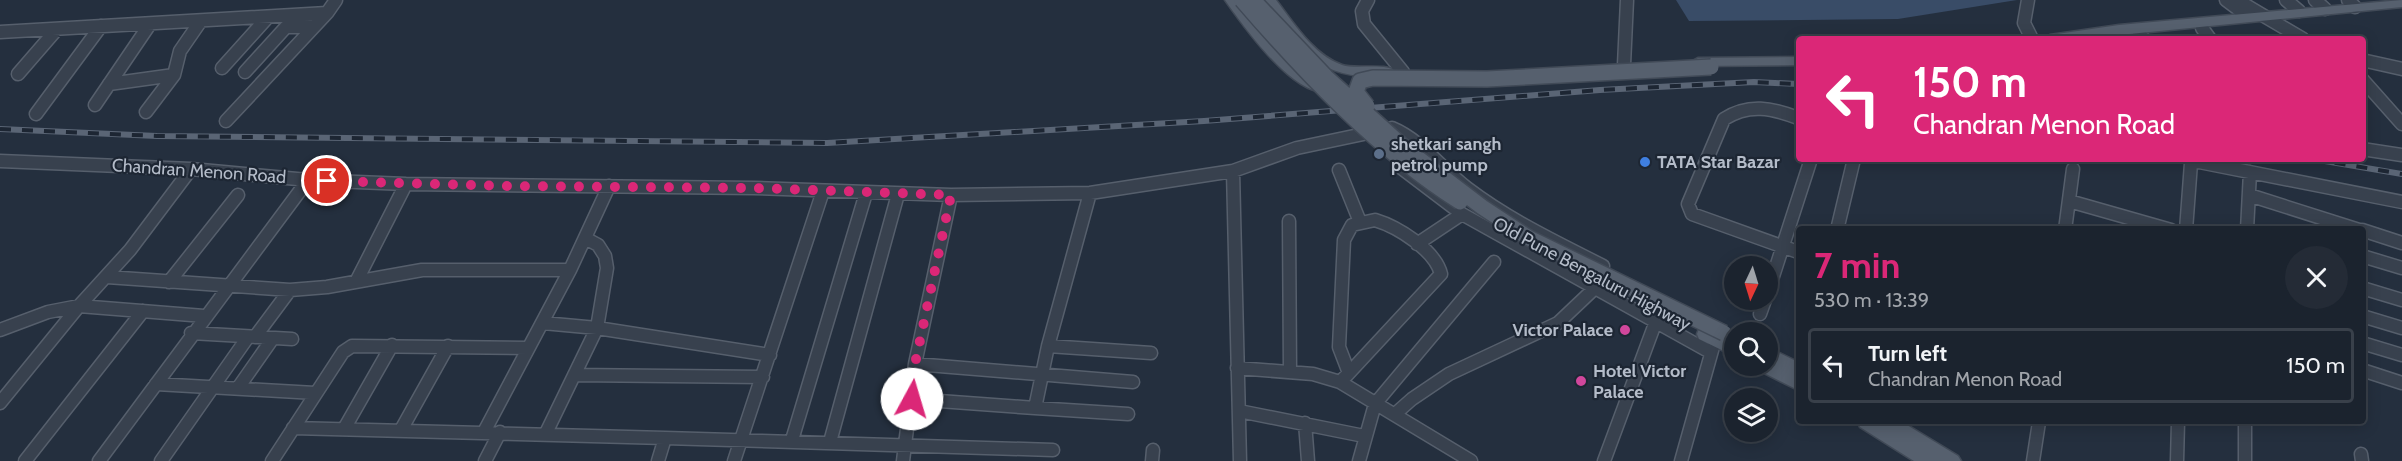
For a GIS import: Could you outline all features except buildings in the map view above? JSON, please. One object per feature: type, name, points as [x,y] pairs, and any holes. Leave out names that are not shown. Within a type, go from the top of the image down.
[{"type":"main road","points":[[1231,0],[1261,38],[1302,80],[1314,87],[1349,91],[1397,72]]},
{"type":"main road","name":"Old Pune Bengaluru Highway","points":[[1242,0],[1299,64],[1427,183],[1521,241],[1718,339]]},
{"type":"main road","name":"Old Pune Bengaluru Highway","points":[[1253,0],[1326,77],[1447,182],[1529,238],[1718,339]]},
{"type":"main road","points":[[1269,0],[1295,33],[1335,68],[1460,74],[1624,65],[1796,61]]},
{"type":"main road","points":[[2142,36],[2299,11],[2325,9],[2351,3],[2402,3]]},
{"type":"main road","points":[[2082,36],[2260,19],[2402,9]]},
{"type":"main road","points":[[1381,127],[1377,117],[1356,92],[1360,81],[1373,78],[1487,79],[1711,67],[1744,63]]},
{"type":"main road","points":[[1778,362],[1796,375]]},
{"type":"main road","points":[[1778,370],[1796,376]]},
{"type":"main road","points":[[1869,424],[1928,461]]},
{"type":"main road","points":[[1891,424],[1952,461]]},
{"type":"street","points":[[226,121],[327,13],[336,0]]},
{"type":"street","points":[[1368,0],[1362,11],[1364,24],[1397,72]]},
{"type":"street","points":[[1624,65],[1627,0]]},
{"type":"street","points":[[2028,0],[2024,23],[2030,36]]},
{"type":"street","points":[[2226,0],[2296,36]]},
{"type":"street","points":[[2238,0],[2260,19],[2286,36]]},
{"type":"street","points":[[2286,0],[2299,11]]},
{"type":"street","points":[[2315,0],[2325,9]]},
{"type":"street","points":[[0,32],[327,13]]},
{"type":"street","points":[[222,68],[268,17]]},
{"type":"street","points":[[146,112],[174,75],[180,51],[200,22]]},
{"type":"street","points":[[95,105],[150,24]]},
{"type":"street","points":[[36,114],[101,26]]},
{"type":"street","points":[[245,72],[286,27],[315,26]]},
{"type":"street","points":[[2202,28],[2208,36]]},
{"type":"street","points":[[18,74],[57,29]]},
{"type":"street","points":[[2366,61],[2402,69]]},
{"type":"street","points":[[109,84],[174,75]]},
{"type":"street","points":[[2366,83],[2402,124]]},
{"type":"street","points":[[1796,117],[1778,110],[1748,108],[1735,110],[1724,118],[1688,204],[1692,214],[1796,251]]},
{"type":"street","name":"Chandran Menon Road","points":[[0,161],[191,169],[308,180],[406,184],[609,186],[951,195],[1090,193],[1233,171],[1297,148],[1392,128],[1400,130],[1467,188],[1530,229],[1684,307],[1718,339]]},
{"type":"street","points":[[1362,135],[1418,182],[1462,214],[1656,321],[1718,339],[1681,461]]},
{"type":"street","points":[[2366,150],[2402,155]]},
{"type":"street","points":[[1778,264],[1810,162]]},
{"type":"street","points":[[1838,226],[1853,162]]},
{"type":"street","points":[[2186,226],[2191,163],[2210,163],[2402,202]]},
{"type":"street","points":[[0,403],[79,306],[107,277],[191,169]]},
{"type":"street","points":[[2066,226],[2073,169]]},
{"type":"street","points":[[1339,170],[1360,222]]},
{"type":"street","points":[[1233,171],[1240,461]]},
{"type":"street","points":[[2247,226],[2250,172]]},
{"type":"street","points":[[99,461],[191,333],[308,180]]},
{"type":"street","points":[[357,280],[406,184]]},
{"type":"street","points":[[484,432],[570,270],[609,186]]},
{"type":"street","points":[[734,461],[823,191]]},
{"type":"street","points":[[792,440],[866,193]]},
{"type":"street","points":[[1035,408],[1048,346],[1090,193]]},
{"type":"street","points":[[830,442],[898,194]]},
{"type":"street","points":[[169,282],[237,195]]},
{"type":"street","points":[[903,461],[915,364],[951,195]]},
{"type":"street","points":[[2248,195],[2348,226]]},
{"type":"street","points":[[2069,201],[2157,226]]},
{"type":"street","points":[[1417,244],[1462,214]]},
{"type":"street","points":[[1375,220],[1385,223],[1417,244],[1439,264],[1441,274],[1345,377],[1339,347],[1344,240],[1347,231],[1360,222],[1375,220]]},
{"type":"street","points":[[1289,221],[1290,371]]},
{"type":"street","points":[[2366,232],[2402,243]]},
{"type":"street","points":[[546,433],[597,328],[607,268],[605,256],[598,244],[585,238]]},
{"type":"street","points":[[2366,257],[2402,268]]},
{"type":"street","points":[[1359,461],[1364,436],[1375,404],[1494,262]]},
{"type":"street","points":[[107,277],[290,290],[327,287],[422,270],[570,270]]},
{"type":"street","points":[[1395,414],[1409,400],[1455,369],[1553,326],[1596,287]]},
{"type":"street","points":[[2366,289],[2402,300]]},
{"type":"street","points":[[161,461],[213,387],[290,290]]},
{"type":"street","points":[[0,330],[62,307],[79,306],[204,316]]},
{"type":"street","points":[[1760,314],[1761,310]]},
{"type":"street","points":[[25,461],[143,311]]},
{"type":"street","points":[[2366,317],[2402,328]]},
{"type":"street","points":[[1604,461],[1656,321]]},
{"type":"street","points":[[543,323],[597,328],[770,355]]},
{"type":"street","points":[[191,333],[292,339]]},
{"type":"street","points":[[238,388],[273,338]]},
{"type":"street","points":[[272,461],[347,348],[361,344],[528,348]]},
{"type":"street","points":[[2366,344],[2402,355]]},
{"type":"street","points":[[344,429],[392,345]]},
{"type":"street","points":[[401,430],[448,346]]},
{"type":"street","points":[[1048,346],[1151,354]]},
{"type":"street","points":[[915,364],[1133,382]]},
{"type":"street","points":[[1237,368],[1345,377],[1375,404],[1471,461]]},
{"type":"street","points":[[2366,371],[2402,383]]},
{"type":"street","points":[[574,375],[763,376]]},
{"type":"street","points":[[156,384],[315,393]]},
{"type":"street","points":[[912,399],[1128,414]]},
{"type":"street","points":[[1239,411],[1364,436]]},
{"type":"street","points":[[1305,423],[1308,461]]},
{"type":"street","points":[[2033,461],[2038,424]]},
{"type":"street","points":[[2177,461],[2178,424]]},
{"type":"street","points":[[2245,424],[2245,461]]},
{"type":"street","points":[[293,428],[792,440],[1053,450]]},
{"type":"street","points":[[485,461],[500,432]]},
{"type":"street","points":[[658,461],[665,438]]},
{"type":"water","points":[[1676,0],[2017,0],[1898,19],[1689,21]]},
{"type":"railway","points":[[0,129],[157,136],[827,143],[1204,121],[1600,90],[1754,82],[1796,84]]},
{"type":"railway","points":[[2331,162],[2402,174]]},
{"type":"place","name":"shetkari sangh petrol pump","points":[[1379,154]]},
{"type":"place","name":"TATA Star Bazar","points":[[1645,162]]},
{"type":"place","name":"Victor Palace","points":[[1625,330]]},
{"type":"place","name":"Hotel Victor Palace","points":[[1581,381]]},
{"type":"route","points":[[327,181],[504,186],[754,188],[951,195],[915,364],[912,399]]}]
